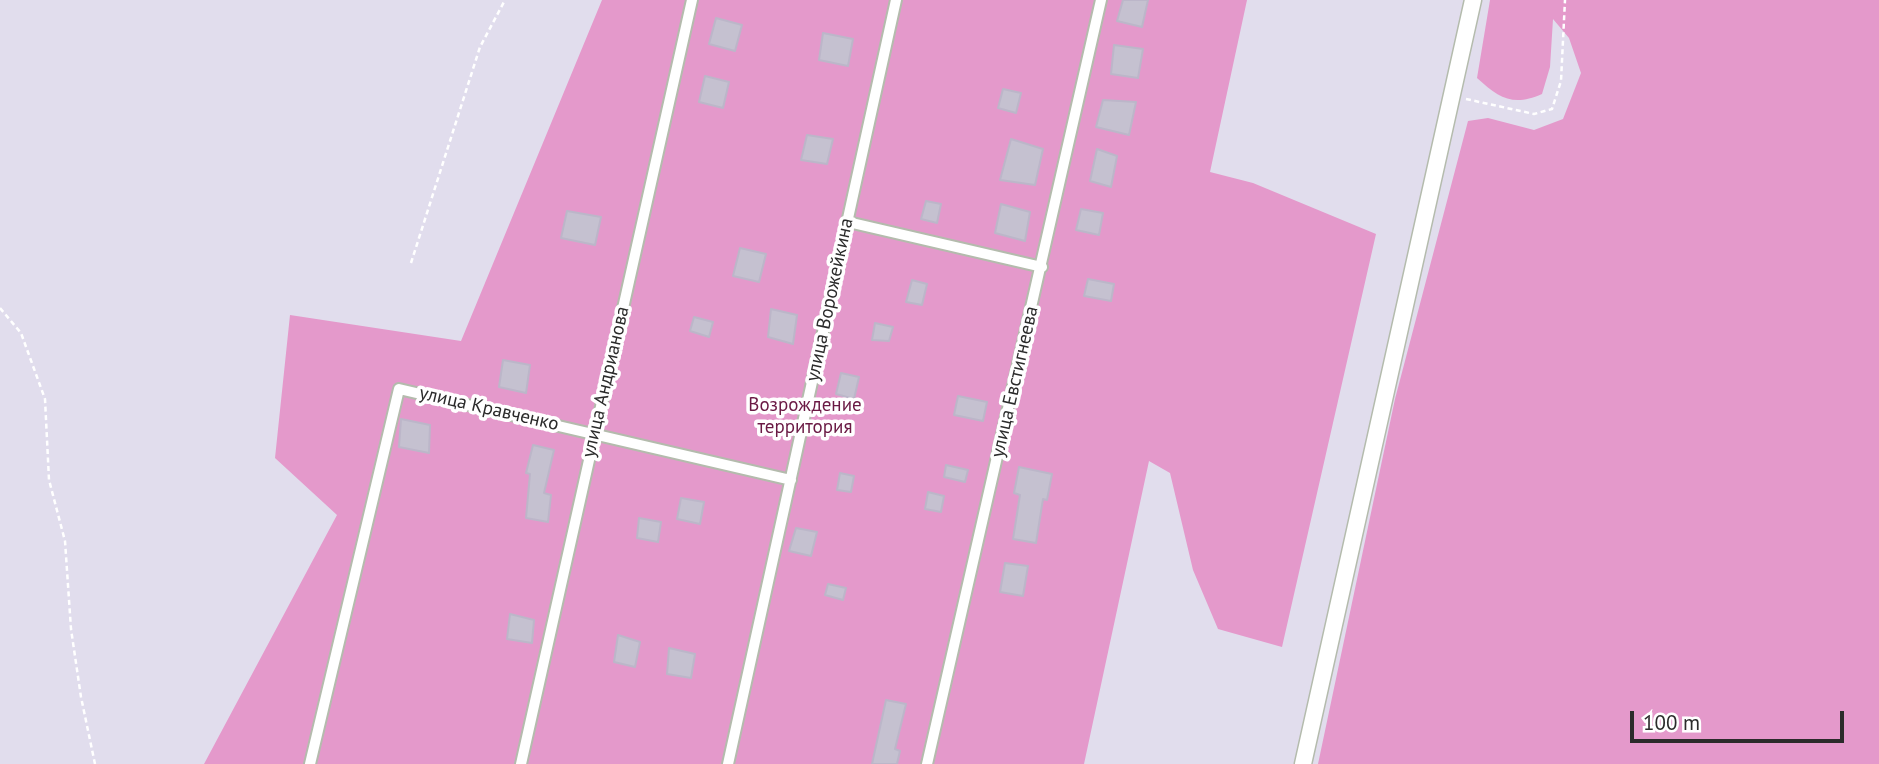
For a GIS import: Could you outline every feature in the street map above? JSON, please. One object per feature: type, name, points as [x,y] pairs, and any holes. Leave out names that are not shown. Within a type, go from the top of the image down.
[{"type":"main road","points":[[1303,764],[1473,0]]},
{"type":"street","name":"улица Андрианова","points":[[521,764],[692,0]]},
{"type":"street","name":"улица Ворожейкина","points":[[728,764],[897,0]]},
{"type":"street","name":"улица Евстигнеева","points":[[928,764],[1101,0]]},
{"type":"street","points":[[848,222],[1042,267]]},
{"type":"street","name":"улица Кравченко","points":[[310,764],[399,389],[791,480]]},
{"type":"path","points":[[411,263],[480,47],[505,0]]},
{"type":"path","points":[[1451,96],[1534,114],[1552,110],[1561,81],[1565,0]]},
{"type":"path","points":[[0,308],[21,333],[44,399],[49,480],[65,541],[73,643],[95,764]]},
{"type":"green space","name":"Возрождение территория","points":[[602,0],[1247,0],[1210,172],[1253,183],[1376,234],[1282,647],[1218,629],[1193,570],[1170,473],[1149,461],[1084,764],[204,764],[337,515],[275,458],[290,315],[461,341]]},
{"type":"green space","points":[[1490,0],[1879,0],[1879,764],[1318,764],[1395,399],[1468,121],[1488,118],[1534,130],[1563,119],[1581,73],[1569,38],[1553,19],[1550,67],[1542,94],[1514,100],[1485,85],[1477,78]]},
{"type":"building","points":[[1123,0],[1148,0],[1142,27],[1117,21]]},
{"type":"building","points":[[716,18],[742,25],[735,51],[709,44]]},
{"type":"building","points":[[823,33],[853,39],[848,66],[819,60]]},
{"type":"building","points":[[1114,45],[1143,49],[1138,78],[1111,74]]},
{"type":"building","points":[[705,76],[729,82],[723,108],[699,102]]},
{"type":"building","points":[[1003,89],[1021,93],[1016,113],[998,108]]},
{"type":"building","points":[[1103,100],[1136,102],[1129,135],[1096,127]]},
{"type":"building","points":[[807,135],[833,139],[827,164],[801,160]]},
{"type":"building","points":[[1011,139],[1043,149],[1035,185],[1000,180]]},
{"type":"building","points":[[1097,149],[1117,156],[1111,187],[1090,181]]},
{"type":"building","points":[[926,201],[941,204],[937,223],[921,219]]},
{"type":"building","points":[[1001,204],[1030,212],[1025,241],[995,233]]},
{"type":"building","points":[[1081,209],[1103,213],[1099,235],[1076,230]]},
{"type":"building","points":[[567,211],[601,217],[595,245],[561,238]]},
{"type":"building","points":[[740,248],[766,254],[759,282],[733,276]]},
{"type":"building","points":[[1088,279],[1114,284],[1111,301],[1084,296]]},
{"type":"building","points":[[912,280],[927,284],[922,305],[906,302]]},
{"type":"building","points":[[771,309],[797,315],[793,344],[768,337]]},
{"type":"building","points":[[694,317],[713,322],[709,337],[690,331]]},
{"type":"building","points":[[875,323],[893,327],[889,341],[872,340]]},
{"type":"building","points":[[503,360],[530,365],[526,393],[499,387]]},
{"type":"building","points":[[841,373],[859,377],[854,399],[836,394]]},
{"type":"building","points":[[958,396],[987,402],[983,421],[954,415]]},
{"type":"building","points":[[401,419],[430,425],[429,453],[399,447]]},
{"type":"building","points":[[533,445],[554,450],[544,493],[551,495],[548,522],[526,518],[530,474],[526,473]]},
{"type":"building","points":[[946,465],[968,470],[965,482],[944,477]]},
{"type":"building","points":[[1019,467],[1052,474],[1047,500],[1043,499],[1036,543],[1013,539],[1020,495],[1014,493]]},
{"type":"building","points":[[840,473],[854,476],[851,492],[837,490]]},
{"type":"building","points":[[928,492],[944,496],[941,512],[925,509]]},
{"type":"building","points":[[681,498],[704,502],[700,524],[677,519]]},
{"type":"building","points":[[639,518],[661,522],[658,542],[637,538]]},
{"type":"building","points":[[796,528],[817,532],[811,556],[789,551]]},
{"type":"building","points":[[1005,563],[1028,566],[1023,596],[1000,592]]},
{"type":"building","points":[[828,584],[846,588],[843,600],[825,595]]},
{"type":"building","points":[[510,614],[534,620],[532,643],[507,639]]},
{"type":"building","points":[[618,635],[640,642],[635,667],[614,662]]},
{"type":"building","points":[[669,648],[695,654],[691,678],[667,674]]},
{"type":"building","points":[[886,700],[906,704],[895,749],[900,751],[897,764],[872,764]]}]
